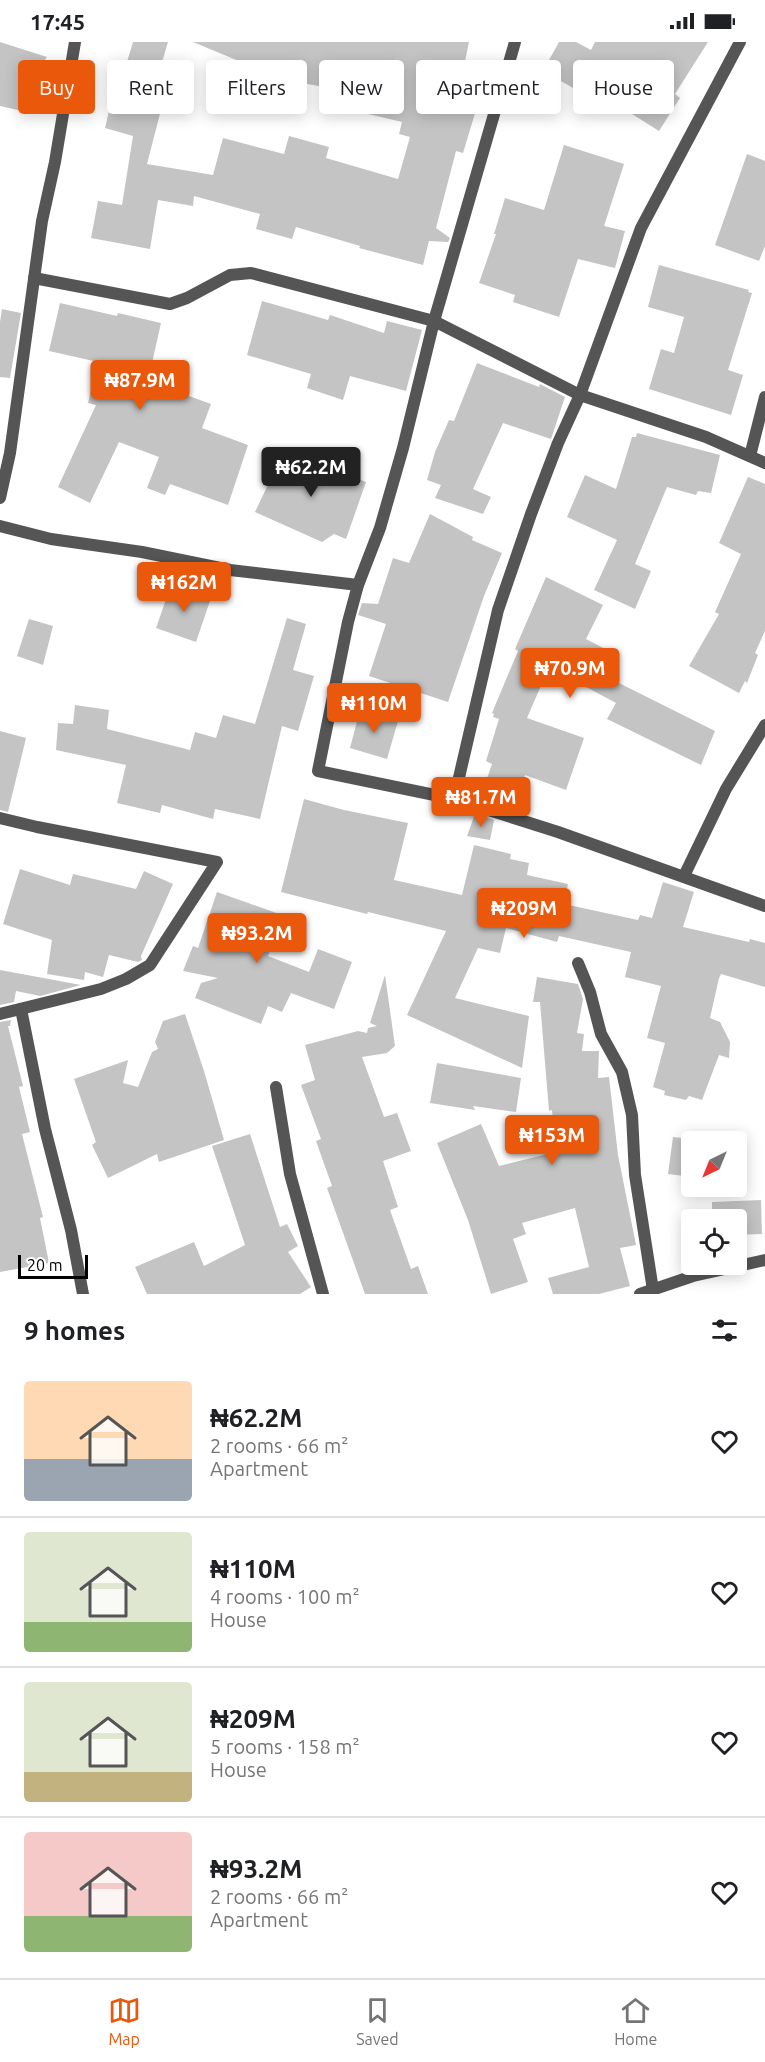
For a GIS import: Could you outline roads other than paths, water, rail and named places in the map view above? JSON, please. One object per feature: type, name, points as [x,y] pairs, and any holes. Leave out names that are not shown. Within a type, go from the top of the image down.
[{"type":"street","points":[[0,498],[10,453],[42,221],[75,42]]},
{"type":"street","points":[[515,42],[434,321],[403,448],[380,528],[358,585],[348,622],[318,771],[454,799],[558,832],[765,906]]},
{"type":"street","points":[[454,799],[498,610],[531,514],[558,443],[580,395],[641,228],[740,42]]},
{"type":"street","points":[[34,278],[170,304],[187,298],[230,275],[251,273],[434,321],[580,395],[706,436],[765,463]]},
{"type":"street","points":[[750,456],[765,397]]},
{"type":"street","points":[[0,526],[51,538],[142,552],[242,572],[358,585]]},
{"type":"street","points":[[684,876],[726,789],[765,725]]},
{"type":"street","points":[[0,818],[217,862],[150,965],[126,979],[101,989],[0,1014]]},
{"type":"street","points":[[578,963],[590,992],[601,1034],[622,1072],[632,1115],[635,1175],[653,1290]]},
{"type":"street","points":[[21,1009],[45,1129],[71,1230],[83,1294]]},
{"type":"street","points":[[276,1087],[290,1174],[322,1294]]},
{"type":"street","points":[[640,1294],[693,1275],[765,1260]]}]
